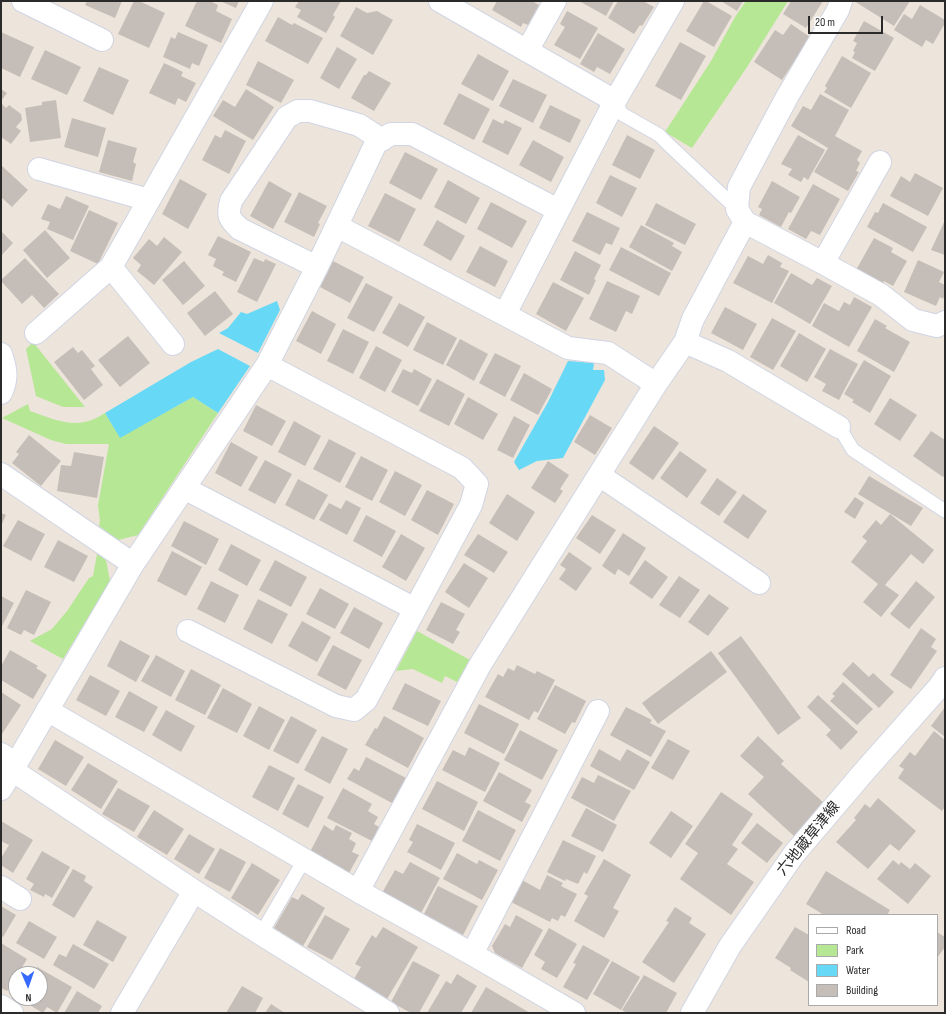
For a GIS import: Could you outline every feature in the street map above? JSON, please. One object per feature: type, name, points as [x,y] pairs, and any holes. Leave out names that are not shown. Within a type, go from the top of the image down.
[{"type":"street","points":[[23,1],[102,40]]},
{"type":"street","points":[[36,333],[111,267],[262,1]]},
{"type":"street","points":[[440,1],[615,101]]},
{"type":"street","points":[[527,51],[555,1]]},
{"type":"street","points":[[505,314],[615,101],[673,1]]},
{"type":"street","points":[[358,892],[480,665],[656,384],[685,342],[693,319],[741,215],[739,187],[787,96],[838,10],[841,1]]},
{"type":"street","points":[[317,267],[240,229],[231,221],[228,211],[231,201],[287,117],[298,111],[310,111],[359,125],[382,140]]},
{"type":"street","points":[[1,789],[10,763],[47,710],[132,564],[267,365],[317,267],[376,143],[391,134],[412,134],[558,210]]},
{"type":"street","points":[[823,263],[880,162]]},
{"type":"street","points":[[39,169],[149,200]]},
{"type":"street","points":[[741,215],[881,295],[913,320],[937,326],[945,322]]},
{"type":"street","points":[[337,226],[568,348],[608,353],[656,384]]},
{"type":"street","points":[[111,267],[173,344]]},
{"type":"street","points":[[685,342],[728,361],[840,428]]},
{"type":"street","points":[[1,354],[6,370],[6,379],[1,393]]},
{"type":"street","points":[[188,631],[336,706],[354,710],[366,700],[471,505],[477,484],[462,468],[267,365]]},
{"type":"street","points":[[1,474],[132,564]]},
{"type":"street","points":[[599,475],[759,583]]},
{"type":"street","points":[[184,488],[415,609]]},
{"type":"street","name":"六地蔵草津線","points":[[692,1013],[730,946],[794,854],[945,678]]},
{"type":"street","points":[[47,710],[358,892],[472,954],[574,1013]]},
{"type":"street","points":[[472,954],[598,712]]},
{"type":"street","points":[[10,763],[194,891],[260,934],[388,1013]]},
{"type":"street","points":[[1,887],[20,899]]},
{"type":"street","points":[[122,1013],[194,891]]},
{"type":"street","points":[[1,1006],[12,1013]]},
{"type":"lane","points":[[615,101],[622,114],[658,135],[741,215]]},
{"type":"lane","points":[[840,428],[853,450],[945,511]]},
{"type":"lane","points":[[260,934],[304,860]]},
{"type":"green space","points":[[746,1],[788,1],[747,67],[692,148],[665,132],[711,61],[735,17]]},
{"type":"green space","points":[[33,342],[85,407],[63,407],[36,396],[26,349]]},
{"type":"green space","points":[[193,397],[218,413],[138,535],[118,540],[99,526],[100,521],[98,505],[109,444],[66,444],[51,440],[2,418],[28,404],[30,411],[70,423],[86,422],[105,413],[120,437]]},
{"type":"green space","points":[[97,554],[106,560],[110,581],[63,659],[30,641],[52,629],[67,611],[89,578],[93,576]]},
{"type":"green space","points":[[417,631],[470,660],[457,682],[445,676],[442,683],[413,669],[396,671]]},
{"type":"water","points":[[277,301],[280,310],[258,353],[219,333],[228,328],[241,312],[247,314]]},
{"type":"water","points":[[218,349],[250,366],[218,413],[193,397],[120,438],[105,413],[191,362]]},
{"type":"water","points":[[568,361],[594,363],[593,370],[604,370],[605,380],[563,458],[537,461],[519,470],[514,462],[548,402]]},
{"type":"building","points":[[87,1],[122,1],[115,18],[85,5]]},
{"type":"building","points":[[134,1],[139,1],[165,13],[149,48],[118,34]]},
{"type":"building","points":[[197,1],[210,1],[218,5],[216,11],[232,19],[221,43],[185,26]]},
{"type":"building","points":[[220,1],[239,1],[236,8]]},
{"type":"building","points":[[299,1],[341,1],[333,15],[335,17],[326,33],[297,17],[301,10],[295,7]]},
{"type":"building","points":[[497,1],[532,1],[539,5],[528,25],[523,23],[521,27],[492,10]]},
{"type":"building","points":[[579,1],[614,1],[606,16]]},
{"type":"building","points":[[618,1],[643,1],[654,7],[642,26],[640,25],[634,34],[608,18]]},
{"type":"building","points":[[704,1],[732,16],[714,47],[686,31]]},
{"type":"building","points":[[721,1],[743,1],[737,11]]},
{"type":"building","points":[[791,1],[823,1],[806,28],[783,14]]},
{"type":"building","points":[[854,1],[910,1],[894,26]]},
{"type":"building","points":[[920,5],[945,20],[945,23],[933,44],[926,40],[922,47],[894,30],[904,14],[912,19]]},
{"type":"building","points":[[356,7],[367,13],[377,11],[393,20],[373,55],[340,36]]},
{"type":"building","points":[[567,11],[598,28],[580,59],[554,45],[565,27],[560,24]]},
{"type":"building","points":[[278,17],[292,25],[294,23],[323,38],[308,64],[265,41]]},
{"type":"building","points":[[864,21],[894,38],[875,71],[852,58],[855,52],[853,51],[857,43],[853,41]]},
{"type":"building","points":[[791,24],[810,37],[782,80],[754,62],[775,30],[783,35]]},
{"type":"building","points":[[1,32],[34,47],[20,77],[1,68]]},
{"type":"building","points":[[178,32],[208,45],[199,66],[192,63],[190,69],[163,57],[171,37],[175,39]]},
{"type":"building","points":[[598,33],[625,49],[610,74],[597,67],[594,72],[580,64]]},
{"type":"building","points":[[680,42],[706,56],[681,100],[655,86]]},
{"type":"building","points":[[337,47],[357,59],[339,89],[320,78]]},
{"type":"building","points":[[45,50],[81,67],[67,95],[31,79]]},
{"type":"building","points":[[478,54],[509,71],[493,101],[461,84]]},
{"type":"building","points":[[842,56],[871,73],[851,108],[824,92],[827,88],[825,86]]},
{"type":"building","points":[[258,61],[294,80],[281,103],[246,85]]},
{"type":"building","points":[[164,63],[183,72],[181,76],[196,83],[186,102],[178,98],[175,105],[149,93]]},
{"type":"building","points":[[99,67],[129,80],[113,115],[83,101]]},
{"type":"building","points":[[369,71],[391,83],[374,111],[351,98],[364,75],[366,75]]},
{"type":"building","points":[[513,79],[547,95],[533,123],[499,106]]},
{"type":"building","points":[[1,89],[7,93],[1,101]]},
{"type":"building","points":[[246,89],[274,107],[253,140],[213,116],[223,100],[235,107]]},
{"type":"building","points":[[459,93],[490,109],[474,140],[443,124]]},
{"type":"building","points":[[820,94],[849,110],[835,136],[862,151],[857,160],[860,163],[856,171],[859,172],[848,191],[814,172],[828,148],[791,126],[803,106],[811,110]]},
{"type":"building","points":[[56,100],[61,138],[30,142],[25,108],[42,105],[42,102]]},
{"type":"building","points":[[1,103],[6,108],[9,105],[21,114],[22,120],[16,127],[21,131],[11,144],[1,137]]},
{"type":"building","points":[[550,105],[581,120],[570,143],[539,128]]},
{"type":"building","points":[[72,118],[106,128],[98,157],[64,147]]},
{"type":"building","points":[[493,119],[503,124],[505,120],[522,128],[508,155],[482,142]]},
{"type":"building","points":[[225,130],[246,141],[229,174],[202,160],[215,135],[221,138]]},
{"type":"building","points":[[627,135],[655,150],[640,179],[612,165]]},
{"type":"building","points":[[798,135],[825,150],[808,180],[804,177],[801,182],[788,175],[792,169],[781,164]]},
{"type":"building","points":[[108,140],[137,148],[133,162],[136,164],[132,181],[99,172]]},
{"type":"building","points":[[533,140],[564,157],[551,182],[519,165]]},
{"type":"building","points":[[405,152],[438,169],[421,200],[389,183]]},
{"type":"building","points":[[1,165],[28,190],[12,207],[1,197]]},
{"type":"building","points":[[915,173],[943,188],[928,216],[890,196],[901,176],[910,182]]},
{"type":"building","points":[[610,175],[637,188],[622,217],[596,203]]},
{"type":"building","points":[[180,179],[207,194],[188,229],[162,214]]},
{"type":"building","points":[[448,180],[480,198],[466,224],[434,207]]},
{"type":"building","points":[[269,181],[292,194],[273,229],[250,216]]},
{"type":"building","points":[[772,181],[800,197],[791,213],[789,212],[781,227],[759,215],[762,209],[758,207]]},
{"type":"building","points":[[813,184],[840,199],[820,235],[811,231],[806,239],[788,229]]},
{"type":"building","points":[[299,192],[327,206],[318,223],[320,224],[314,237],[284,222]]},
{"type":"building","points":[[385,193],[416,209],[399,242],[368,226]]},
{"type":"building","points":[[66,196],[89,206],[73,240],[47,229],[50,222],[41,219],[48,204],[60,209]]},
{"type":"building","points":[[491,202],[527,221],[512,248],[477,229]]},
{"type":"building","points":[[656,203],[696,224],[685,245],[645,225]]},
{"type":"building","points":[[883,203],[927,227],[913,252],[867,227],[875,212],[878,213]]},
{"type":"building","points":[[89,210],[118,223],[98,264],[70,251]]},
{"type":"building","points":[[587,212],[620,228],[612,245],[606,243],[600,255],[572,241]]},
{"type":"building","points":[[437,220],[465,236],[451,261],[423,245]]},
{"type":"building","points":[[945,220],[945,255],[931,250]]},
{"type":"building","points":[[641,225],[674,243],[672,246],[682,252],[672,271],[629,247]]},
{"type":"building","points":[[45,230],[70,258],[47,278],[23,250]]},
{"type":"building","points":[[1,231],[13,243],[1,256]]},
{"type":"building","points":[[218,236],[251,252],[236,282],[222,275],[224,272],[213,266],[216,259],[208,255]]},
{"type":"building","points":[[164,237],[182,252],[154,285],[137,271],[141,265],[133,258],[149,239],[157,246]]},
{"type":"building","points":[[874,238],[893,248],[891,252],[907,261],[893,286],[884,281],[883,284],[856,270]]},
{"type":"building","points":[[480,246],[508,261],[495,287],[466,272]]},
{"type":"building","points":[[621,247],[671,273],[659,296],[609,270]]},
{"type":"building","points":[[575,251],[601,265],[594,279],[596,280],[589,295],[560,280]]},
{"type":"building","points":[[768,255],[782,263],[780,267],[789,271],[772,303],[733,283],[748,256],[763,264]]},
{"type":"building","points":[[25,258],[59,294],[44,308],[32,295],[22,304],[1,281]]},
{"type":"building","points":[[254,258],[264,262],[265,259],[276,264],[257,302],[237,292]]},
{"type":"building","points":[[918,260],[944,272],[939,282],[945,285],[945,294],[943,299],[940,297],[936,306],[904,292]]},
{"type":"building","points":[[184,261],[205,286],[183,305],[162,280]]},
{"type":"building","points":[[333,261],[364,277],[350,303],[320,287]]},
{"type":"building","points":[[791,273],[812,285],[817,278],[832,286],[810,324],[774,303]]},
{"type":"building","points":[[607,281],[640,296],[632,314],[626,311],[616,332],[589,319]]},
{"type":"building","points":[[553,282],[584,298],[566,331],[536,314]]},
{"type":"building","points":[[366,283],[393,297],[374,332],[347,318]]},
{"type":"building","points":[[215,291],[233,314],[205,336],[187,313]]},
{"type":"building","points":[[854,297],[872,307],[849,347],[812,326],[824,303],[839,311],[844,302],[850,305]]},
{"type":"building","points":[[399,303],[425,317],[408,347],[382,333]]},
{"type":"building","points":[[725,307],[757,324],[743,350],[711,333]]},
{"type":"building","points":[[312,311],[336,324],[321,354],[296,341]]},
{"type":"building","points":[[772,318],[796,331],[773,370],[750,357]]},
{"type":"building","points":[[875,319],[887,326],[885,328],[910,342],[894,372],[857,351]]},
{"type":"building","points":[[427,322],[457,338],[443,365],[413,350]]},
{"type":"building","points":[[343,329],[369,342],[353,374],[327,361]]},
{"type":"building","points":[[799,333],[826,349],[807,382],[780,366]]},
{"type":"building","points":[[128,336],[150,363],[120,387],[98,360]]},
{"type":"building","points":[[460,339],[488,354],[474,381],[446,365]]},
{"type":"building","points":[[376,346],[402,360],[385,392],[359,378]]},
{"type":"building","points":[[73,347],[78,353],[82,350],[95,366],[91,369],[103,385],[84,400],[54,362]]},
{"type":"building","points":[[830,349],[858,364],[839,400],[822,391],[826,384],[814,377]]},
{"type":"building","points":[[495,353],[521,366],[505,397],[479,383]]},
{"type":"building","points":[[864,360],[891,376],[870,413],[852,402],[854,400],[844,394]]},
{"type":"building","points":[[403,369],[412,373],[414,369],[432,379],[418,406],[391,392]]},
{"type":"building","points":[[524,373],[552,389],[538,415],[510,400]]},
{"type":"building","points":[[437,379],[465,394],[449,426],[419,411]]},
{"type":"building","points":[[468,397],[498,414],[483,440],[454,424]]},
{"type":"building","points":[[890,398],[917,415],[900,441],[874,424]]},
{"type":"building","points":[[256,405],[286,421],[272,446],[243,431]]},
{"type":"building","points":[[590,415],[612,428],[595,455],[574,442]]},
{"type":"building","points":[[514,416],[530,425],[513,458],[497,450]]},
{"type":"building","points":[[294,421],[321,436],[305,466],[278,452]]},
{"type":"building","points":[[654,426],[679,443],[653,480],[629,463]]},
{"type":"building","points":[[931,431],[945,440],[945,475],[943,477],[913,456]]},
{"type":"building","points":[[29,435],[61,461],[41,486],[12,463],[19,454],[16,452]]},
{"type":"building","points":[[329,439],[356,453],[340,483],[313,469]]},
{"type":"building","points":[[231,442],[258,457],[241,487],[215,473]]},
{"type":"building","points":[[680,451],[707,470],[687,498],[660,478]]},
{"type":"building","points":[[74,452],[104,457],[97,498],[57,491],[61,465],[71,466]]},
{"type":"building","points":[[361,456],[388,470],[372,501],[345,487]]},
{"type":"building","points":[[265,460],[292,474],[275,504],[248,490]]},
{"type":"building","points":[[548,461],[569,475],[560,489],[563,491],[555,503],[531,488]]},
{"type":"building","points":[[395,471],[422,485],[405,516],[379,502]]},
{"type":"building","points":[[869,476],[923,508],[911,526],[858,494]]},
{"type":"building","points":[[717,478],[737,492],[719,516],[700,503]]},
{"type":"building","points":[[298,479],[328,495],[314,520],[285,505]]},
{"type":"building","points":[[427,490],[454,504],[438,535],[411,520]]},
{"type":"building","points":[[507,494],[535,512],[517,541],[489,523]]},
{"type":"building","points":[[743,494],[767,511],[748,539],[723,522]]},
{"type":"building","points":[[855,497],[864,503],[855,519],[844,512]]},
{"type":"building","points":[[346,500],[361,508],[347,535],[319,520],[329,503],[341,509]]},
{"type":"building","points":[[1,513],[6,515],[1,526]]},
{"type":"building","points":[[890,514],[934,550],[923,564],[911,554],[885,585],[899,595],[881,617],[863,602],[878,584],[851,562],[867,541],[862,537],[876,520],[881,525]]},
{"type":"building","points":[[366,515],[396,531],[382,557],[353,541]]},
{"type":"building","points":[[592,515],[616,530],[600,554],[576,538]]},
{"type":"building","points":[[18,520],[45,534],[31,561],[3,546]]},
{"type":"building","points":[[184,521],[219,539],[206,565],[171,546]]},
{"type":"building","points":[[623,533],[646,548],[629,576],[618,569],[615,575],[602,566]]},
{"type":"building","points":[[401,534],[425,548],[406,581],[382,567]]},
{"type":"building","points":[[478,534],[508,552],[494,573],[464,555]]},
{"type":"building","points":[[58,540],[88,556],[74,582],[44,567]]},
{"type":"building","points":[[231,544],[261,560],[247,586],[218,570]]},
{"type":"building","points":[[172,551],[202,567],[186,596],[157,581]]},
{"type":"building","points":[[569,552],[592,568],[576,591],[559,579],[566,569],[560,565]]},
{"type":"building","points":[[275,560],[307,577],[291,607],[259,590]]},
{"type":"building","points":[[645,560],[668,577],[652,599],[629,583]]},
{"type":"building","points":[[464,563],[488,578],[469,608],[445,592]]},
{"type":"building","points":[[679,576],[700,590],[680,618],[659,605]]},
{"type":"building","points":[[211,581],[239,595],[225,623],[197,609]]},
{"type":"building","points":[[916,581],[935,597],[909,629],[890,614]]},
{"type":"building","points":[[320,588],[349,604],[335,629],[306,614]]},
{"type":"building","points":[[26,590],[51,602],[34,635],[24,630],[21,635],[7,628]]},
{"type":"building","points":[[709,594],[729,608],[708,636],[688,622]]},
{"type":"building","points":[[1,596],[14,603],[1,628]]},
{"type":"building","points":[[258,599],[288,614],[272,644],[243,629]]},
{"type":"building","points":[[441,602],[465,614],[456,630],[460,632],[453,644],[426,630]]},
{"type":"building","points":[[354,607],[383,623],[369,649],[340,633]]},
{"type":"building","points":[[302,621],[331,637],[317,662],[288,646]]},
{"type":"building","points":[[921,628],[936,639],[931,647],[937,651],[911,689],[890,675]]},
{"type":"building","points":[[741,636],[801,718],[778,735],[718,653]]},
{"type":"building","points":[[120,640],[150,656],[136,682],[107,666]]},
{"type":"building","points":[[333,645],[362,660],[346,690],[317,675]]},
{"type":"building","points":[[10,650],[38,666],[36,668],[47,675],[33,699],[1,680],[1,666]]},
{"type":"building","points":[[711,651],[727,672],[658,724],[642,703]]},
{"type":"building","points":[[156,655],[185,671],[171,697],[141,681]]},
{"type":"building","points":[[853,662],[869,677],[873,673],[894,692],[879,708],[842,674]]},
{"type":"building","points":[[517,665],[535,674],[537,671],[555,680],[538,713],[534,711],[529,720],[485,697],[498,674],[503,677],[508,668],[514,671]]},
{"type":"building","points":[[191,669],[221,685],[205,715],[175,700]]},
{"type":"building","points":[[90,675],[120,691],[106,716],[76,700]]},
{"type":"building","points":[[843,682],[873,709],[857,725],[830,701],[835,696],[832,694]]},
{"type":"building","points":[[405,683],[441,701],[428,726],[392,709]]},
{"type":"building","points":[[555,685],[586,701],[575,723],[572,722],[565,734],[537,719]]},
{"type":"building","points":[[223,688],[252,704],[237,733],[207,718]]},
{"type":"building","points":[[129,691],[158,707],[144,732],[115,717]]},
{"type":"building","points":[[1,692],[21,705],[2,734],[1,734]]},
{"type":"building","points":[[818,695],[858,732],[841,750],[826,735],[831,730],[807,707]]},
{"type":"building","points":[[479,704],[519,724],[504,754],[464,733]]},
{"type":"building","points":[[259,706],[285,720],[269,750],[243,736]]},
{"type":"building","points":[[626,707],[652,720],[650,723],[666,731],[651,757],[610,735]]},
{"type":"building","points":[[945,707],[945,737],[931,726]]},
{"type":"building","points":[[166,710],[195,726],[181,752],[152,735]]},
{"type":"building","points":[[291,716],[317,730],[298,764],[273,751]]},
{"type":"building","points":[[384,716],[424,738],[408,768],[365,745],[375,728],[377,729]]},
{"type":"building","points":[[520,730],[558,750],[542,780],[504,760]]},
{"type":"building","points":[[934,731],[945,740],[945,807],[942,811],[898,778],[904,769],[899,766],[910,752],[915,756]]},
{"type":"building","points":[[322,736],[348,749],[330,784],[304,770]]},
{"type":"building","points":[[758,736],[784,761],[781,764],[825,804],[795,837],[748,794],[764,777],[740,756]]},
{"type":"building","points":[[668,739],[690,751],[673,780],[651,768]]},
{"type":"building","points":[[55,740],[84,757],[66,786],[38,769]]},
{"type":"building","points":[[469,747],[500,763],[485,792],[442,770],[453,750],[465,756]]},
{"type":"building","points":[[599,749],[620,761],[627,749],[650,762],[634,790],[590,766]]},
{"type":"building","points":[[366,757],[406,778],[392,803],[347,779],[354,768],[359,771]]},
{"type":"building","points":[[88,763],[118,781],[101,809],[71,790]]},
{"type":"building","points":[[269,765],[295,778],[278,811],[252,797]]},
{"type":"building","points":[[499,772],[532,790],[525,802],[531,805],[522,822],[483,801]]},
{"type":"building","points":[[598,775],[631,791],[614,821],[571,798],[582,777],[594,783]]},
{"type":"building","points":[[437,781],[478,802],[464,831],[422,809]]},
{"type":"building","points":[[298,784],[324,797],[308,828],[282,814]]},
{"type":"building","points":[[118,788],[150,806],[134,832],[102,814]]},
{"type":"building","points":[[343,788],[372,804],[368,811],[378,817],[374,824],[379,827],[372,841],[327,818]]},
{"type":"building","points":[[721,792],[753,814],[732,845],[738,849],[727,864],[754,882],[731,915],[680,879],[698,853],[685,844]]},
{"type":"building","points":[[878,798],[916,831],[899,851],[890,844],[868,869],[836,842],[856,820],[854,818],[865,804],[870,808]]},
{"type":"building","points":[[586,808],[617,825],[603,852],[571,836]]},
{"type":"building","points":[[154,810],[184,829],[167,855],[137,837]]},
{"type":"building","points":[[478,810],[516,830],[500,861],[462,841]]},
{"type":"building","points":[[671,811],[693,826],[671,858],[649,843]]},
{"type":"building","points":[[1,821],[33,840],[13,873],[1,865],[1,858],[9,845],[1,841]]},
{"type":"building","points":[[757,823],[783,843],[767,863],[741,843]]},
{"type":"building","points":[[417,824],[455,843],[441,870],[407,852],[413,842],[409,840]]},
{"type":"building","points":[[324,825],[333,831],[336,825],[352,833],[349,839],[356,843],[352,852],[359,855],[349,873],[310,852]]},
{"type":"building","points":[[189,834],[215,849],[199,874],[174,859]]},
{"type":"building","points":[[563,840],[596,856],[587,874],[584,872],[578,884],[566,879],[565,881],[547,872]]},
{"type":"building","points":[[220,848],[246,862],[230,892],[204,878]]},
{"type":"building","points":[[42,851],[70,867],[52,898],[45,894],[44,897],[30,890],[34,884],[26,879]]},
{"type":"building","points":[[457,853],[477,864],[479,860],[498,870],[482,900],[443,879]]},
{"type":"building","points":[[604,859],[631,875],[613,908],[619,911],[604,938],[574,921],[588,896],[584,894]]},
{"type":"building","points":[[893,860],[899,865],[901,862],[910,869],[915,863],[931,876],[908,904],[877,879]]},
{"type":"building","points":[[410,862],[440,878],[421,913],[382,893],[395,870],[403,874]]},
{"type":"building","points":[[252,863],[280,880],[258,915],[231,898]]},
{"type":"building","points":[[73,869],[86,876],[84,881],[93,887],[74,918],[52,905]]},
{"type":"building","points":[[826,871],[890,910],[888,914],[822,914],[806,904]]},
{"type":"building","points":[[547,875],[563,883],[561,886],[577,894],[565,917],[561,915],[558,921],[552,918],[550,922],[511,902],[522,880],[540,890]]},
{"type":"building","points":[[438,886],[478,906],[463,935],[424,914]]},
{"type":"building","points":[[302,894],[325,908],[303,946],[274,928],[292,897],[298,900]]},
{"type":"building","points":[[1,906],[16,915],[3,937],[1,936]]},
{"type":"building","points":[[675,907],[692,918],[689,923],[706,934],[674,983],[642,962],[669,922],[666,921]]},
{"type":"building","points":[[325,915],[350,929],[332,960],[307,947]]},
{"type":"building","points":[[516,915],[543,930],[522,968],[495,953],[492,946],[505,924],[510,927]]},
{"type":"building","points":[[97,920],[127,937],[113,962],[83,945]]},
{"type":"building","points":[[29,921],[57,937],[44,959],[16,943]]},
{"type":"building","points":[[383,927],[418,947],[387,999],[354,979],[361,967],[355,964],[372,935],[376,938]]},
{"type":"building","points":[[795,927],[808,934],[808,981],[775,958]]},
{"type":"building","points":[[549,928],[577,944],[557,978],[541,969],[545,962],[534,955]]},
{"type":"building","points":[[938,933],[945,937],[945,947],[938,957]]},
{"type":"building","points":[[1,943],[27,959],[23,966],[8,966],[8,989],[7,991],[1,988]]},
{"type":"building","points":[[73,944],[109,964],[94,989],[53,965],[59,954],[66,957]]},
{"type":"building","points":[[583,945],[610,960],[587,1000],[563,987],[576,964],[573,963]]},
{"type":"building","points":[[413,961],[440,975],[419,1013],[411,1013],[391,1002]]},
{"type":"building","points":[[612,961],[640,977],[621,1010],[593,994]]},
{"type":"building","points":[[48,973],[72,987],[57,1013],[47,1007],[43,1013],[31,1006],[48,1006]]},
{"type":"building","points":[[457,974],[477,986],[461,1013],[427,1013],[446,981],[451,984]]},
{"type":"building","points":[[644,975],[677,993],[666,1013],[627,1013],[622,1010]]},
{"type":"building","points":[[242,986],[263,998],[255,1013],[226,1013]]},
{"type":"building","points":[[486,987],[530,1013],[471,1013]]},
{"type":"building","points":[[77,991],[102,1006],[98,1013],[64,1013]]},
{"type":"building","points":[[271,1004],[285,1013],[265,1013]]}]
